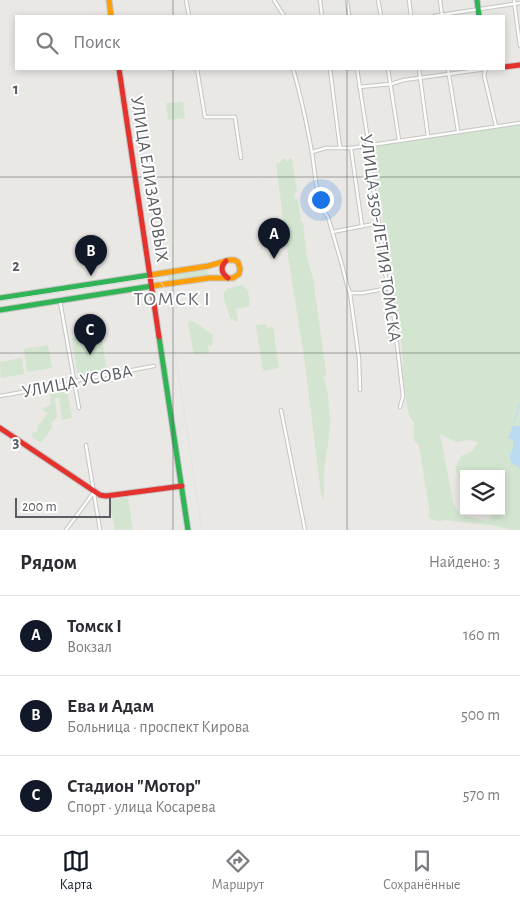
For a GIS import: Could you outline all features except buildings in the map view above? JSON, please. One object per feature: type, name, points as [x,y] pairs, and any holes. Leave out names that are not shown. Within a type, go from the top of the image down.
[{"type":"main road","points":[[109,0],[112,15]]},
{"type":"main road","points":[[476,0],[479,15]]},
{"type":"main road","points":[[505,66],[520,65]]},
{"type":"main road","name":"УЛИЦА ЕЛИЗАРОВЫХ","points":[[119,70],[188,530]]},
{"type":"main road","points":[[227,261],[223,264],[222,271],[230,278]]},
{"type":"main road","points":[[227,261],[235,261],[240,266],[238,275],[234,278],[209,278],[3,309],[2,298],[208,266],[227,261]]},
{"type":"main road","points":[[22,295],[24,300],[23,306]]},
{"type":"main road","points":[[0,428],[100,496],[182,486]]},
{"type":"street","points":[[186,0],[189,15]]},
{"type":"street","points":[[274,0],[283,15]]},
{"type":"street","points":[[320,0],[322,15]]},
{"type":"street","points":[[346,0],[349,15]]},
{"type":"street","points":[[378,0],[381,15]]},
{"type":"street","points":[[409,0],[411,15]]},
{"type":"street","points":[[440,0],[442,15]]},
{"type":"street","points":[[447,15],[514,2],[520,3]]},
{"type":"street","points":[[514,2],[520,46]]},
{"type":"street","points":[[197,70],[205,117],[236,117],[241,158]]},
{"type":"street","points":[[293,70],[312,152],[320,201],[328,217],[350,293],[359,358],[360,390]]},
{"type":"street","points":[[330,70],[340,148]]},
{"type":"street","name":"УЛИЦА 350-ЛЕТИЯ ТОМСКА","points":[[357,70],[380,223],[385,273],[392,301],[403,396],[400,406]]},
{"type":"street","points":[[388,70],[399,140]]},
{"type":"street","points":[[419,70],[428,136]]},
{"type":"street","points":[[448,70],[458,131]]},
{"type":"street","points":[[359,86],[391,84],[404,80],[481,70]]},
{"type":"street","points":[[486,70],[484,75],[496,126]]},
{"type":"street","points":[[312,152],[326,148],[351,148],[520,123]]},
{"type":"street","points":[[351,148],[362,226]]},
{"type":"street","points":[[332,232],[380,223]]},
{"type":"street","points":[[350,293],[389,288]]},
{"type":"street","points":[[60,301],[78,408]]},
{"type":"street","name":"УЛИЦА УСОВА","points":[[0,396],[154,366]]},
{"type":"street","points":[[281,410],[305,530]]},
{"type":"street","points":[[86,445],[100,530]]},
{"type":"street","points":[[66,530],[94,492]]},
{"type":"green space","points":[[183,102],[185,118],[168,120],[166,103]]},
{"type":"green space","points":[[520,124],[520,530],[491,525],[444,520],[437,521],[428,516],[430,514],[419,446],[414,440],[414,422],[410,417],[407,407],[401,342],[389,280],[391,274],[388,255],[385,251],[387,247],[371,145]]},
{"type":"green space","points":[[283,158],[287,162],[290,158],[292,159],[297,192],[294,193],[295,199],[298,200],[301,222],[303,222],[307,259],[313,277],[326,373],[326,376],[323,376],[328,395],[330,421],[324,470],[324,501],[321,494],[305,364],[276,164],[281,162]]},
{"type":"green space","points":[[207,269],[208,275],[169,281],[168,275]]},
{"type":"green space","points":[[242,285],[248,290],[250,306],[236,309],[238,321],[235,321],[230,318],[223,296],[226,289]]},
{"type":"green space","points":[[193,321],[213,335],[212,346],[208,346],[209,353],[194,355],[188,323]]},
{"type":"green space","points":[[266,324],[267,328],[273,327],[279,368],[263,371],[256,325]]},
{"type":"green space","points":[[101,333],[107,372],[78,377],[72,338]]},
{"type":"green space","points":[[48,345],[52,368],[27,372],[24,349]]},
{"type":"green space","points":[[22,358],[24,374],[1,378],[0,362]]},
{"type":"green space","points":[[67,390],[72,418],[62,420],[59,398],[55,398],[57,417],[50,424],[53,426],[41,443],[31,436],[33,432],[37,432],[38,426],[48,413],[42,409],[51,404],[50,393]]},
{"type":"green space","points":[[128,497],[133,530],[115,530],[109,500]]},
{"type":"water","points":[[513,426],[520,426],[520,468],[513,464],[510,459],[513,442],[512,439],[508,439]]},
{"type":"waterway","points":[[514,423],[520,403]]},
{"type":"tram line","points":[[0,301],[151,278],[156,279],[162,284],[166,292],[202,530]]},
{"type":"railway","points":[[235,0],[238,15]]},
{"type":"railway","points":[[245,70],[295,435],[311,530]]},
{"type":"traffic: fast","points":[[477,0],[479,15]]},
{"type":"traffic: fast","points":[[0,298],[150,275]]},
{"type":"traffic: fast","points":[[0,310],[152,286]]},
{"type":"traffic: fast","points":[[159,337],[188,530]]},
{"type":"traffic: slow","points":[[109,0],[111,15]]},
{"type":"traffic: slow","points":[[150,275],[208,266],[229,260],[238,262],[240,269],[239,274],[233,278],[209,278],[152,286]]},
{"type":"traffic: jam","points":[[505,67],[520,65]]},
{"type":"traffic: jam","points":[[119,70],[159,337]]},
{"type":"traffic: jam","points":[[226,261],[222,270],[228,278]]},
{"type":"traffic: jam","points":[[0,428],[100,495],[106,496],[182,486]]},
{"type":"place","name":"Томск I","points":[[274,259]]},
{"type":"place","name":"Ева и Адам","points":[[91,276]]},
{"type":"place","name":"Стадион \"Мотор\"","points":[[90,355]]},
{"type":"district","name":"ТОМСК I","points":[[172,298]]}]
